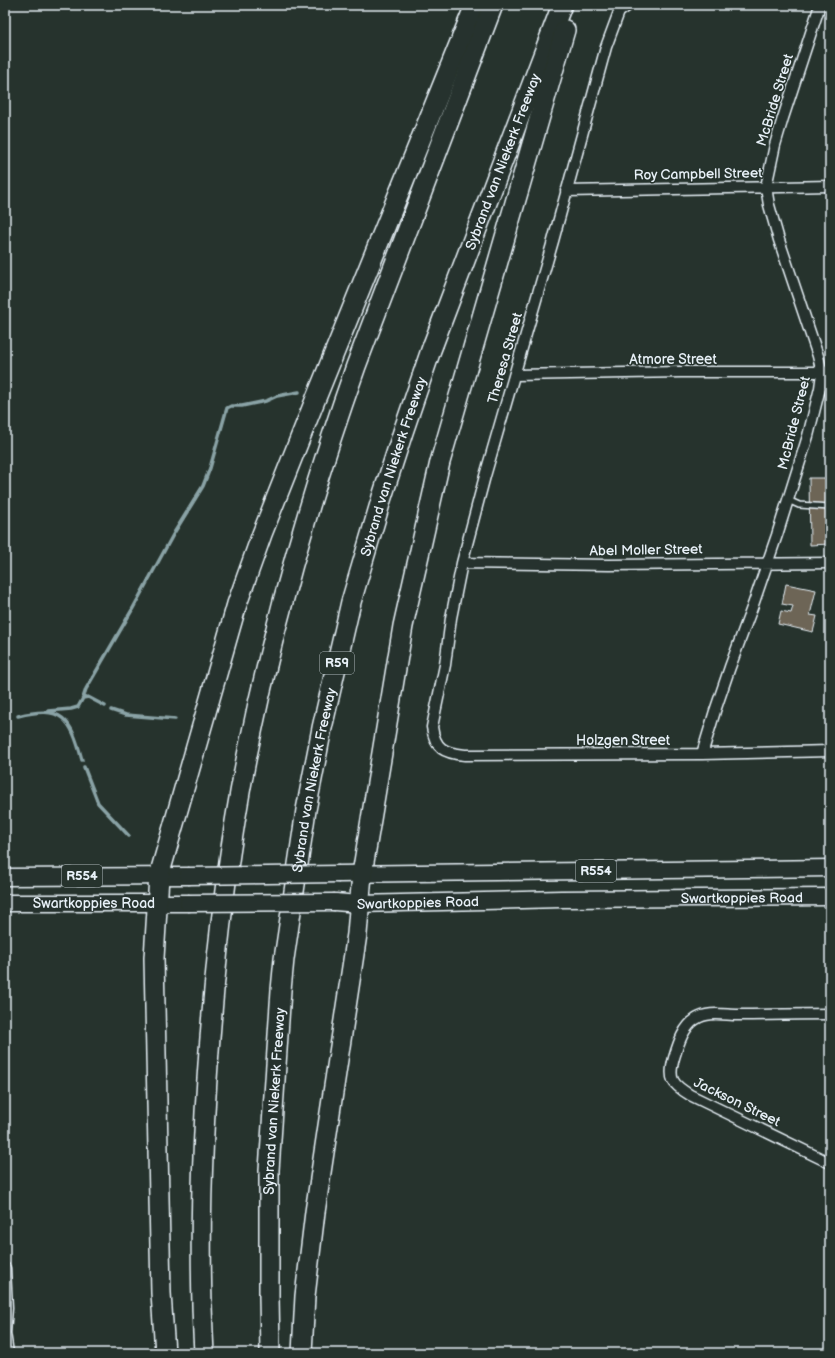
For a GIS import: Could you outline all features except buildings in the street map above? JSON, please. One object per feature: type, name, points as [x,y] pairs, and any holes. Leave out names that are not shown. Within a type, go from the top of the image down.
[{"type":"highway","points":[[165,1353],[160,1293],[154,958],[159,876],[237,604],[250,567],[316,398],[475,5]]},
{"type":"highway","points":[[204,1353],[201,1251],[204,1113],[208,1056],[218,940],[235,826],[251,738],[283,602],[322,464],[356,366],[493,5]]},
{"type":"highway","name":"Sybrand van Niekerk Freeway","points":[[270,1353],[269,1170],[281,990],[285,951],[306,810],[322,728],[351,602],[398,447],[431,350],[562,5]]},
{"type":"highway","points":[[302,1353],[306,1288],[314,1219],[354,957],[362,874],[403,626],[438,470],[569,13],[569,5]]},
{"type":"main road","name":"Swartkoppies Road","points":[[5,877],[830,868]]},
{"type":"main road","name":"Swartkoppies Road","points":[[5,903],[335,902],[359,904],[561,899],[830,897]]},
{"type":"street","name":"Theresa Street","points":[[432,727],[445,665],[451,618],[462,563],[485,476],[515,375],[606,46],[619,12],[629,5]]},
{"type":"street","name":"McBride Street","points":[[702,754],[727,675],[753,605],[788,500],[826,372],[779,240],[768,205],[766,187],[775,145],[783,118],[820,5]]},
{"type":"street","name":"Roy Campbell Street","points":[[566,192],[830,186]]},
{"type":"street","name":"Atmore Street","points":[[515,375],[681,372],[826,372]]},
{"type":"street","name":"Abel Moller Street","points":[[462,563],[609,565],[767,562],[830,563]]},
{"type":"street","name":"Holzgen Street","points":[[432,727],[433,738],[437,745],[444,752],[450,754],[702,754],[830,751]]},
{"type":"street","name":"Jackson Street","points":[[830,1014],[707,1015],[696,1019],[687,1028],[680,1041],[670,1072],[672,1080],[682,1091],[830,1162]]},
{"type":"street","points":[[5,1268],[5,1333],[8,1353]]},
{"type":"lane","points":[[788,500],[799,505],[830,507]]},
{"type":"waterway","points":[[83,698],[86,689],[132,610],[174,533],[203,486],[210,468],[227,408],[231,406],[242,406],[266,401],[277,396],[299,392]]},
{"type":"waterway","points":[[48,711],[78,707],[83,698],[88,697],[105,706]]},
{"type":"waterway","points":[[111,710],[126,715],[175,719]]},
{"type":"waterway","points":[[18,716],[45,712],[55,714],[62,718],[69,725],[74,734],[82,760]]},
{"type":"waterway","points":[[84,767],[98,803],[129,836]]}]
